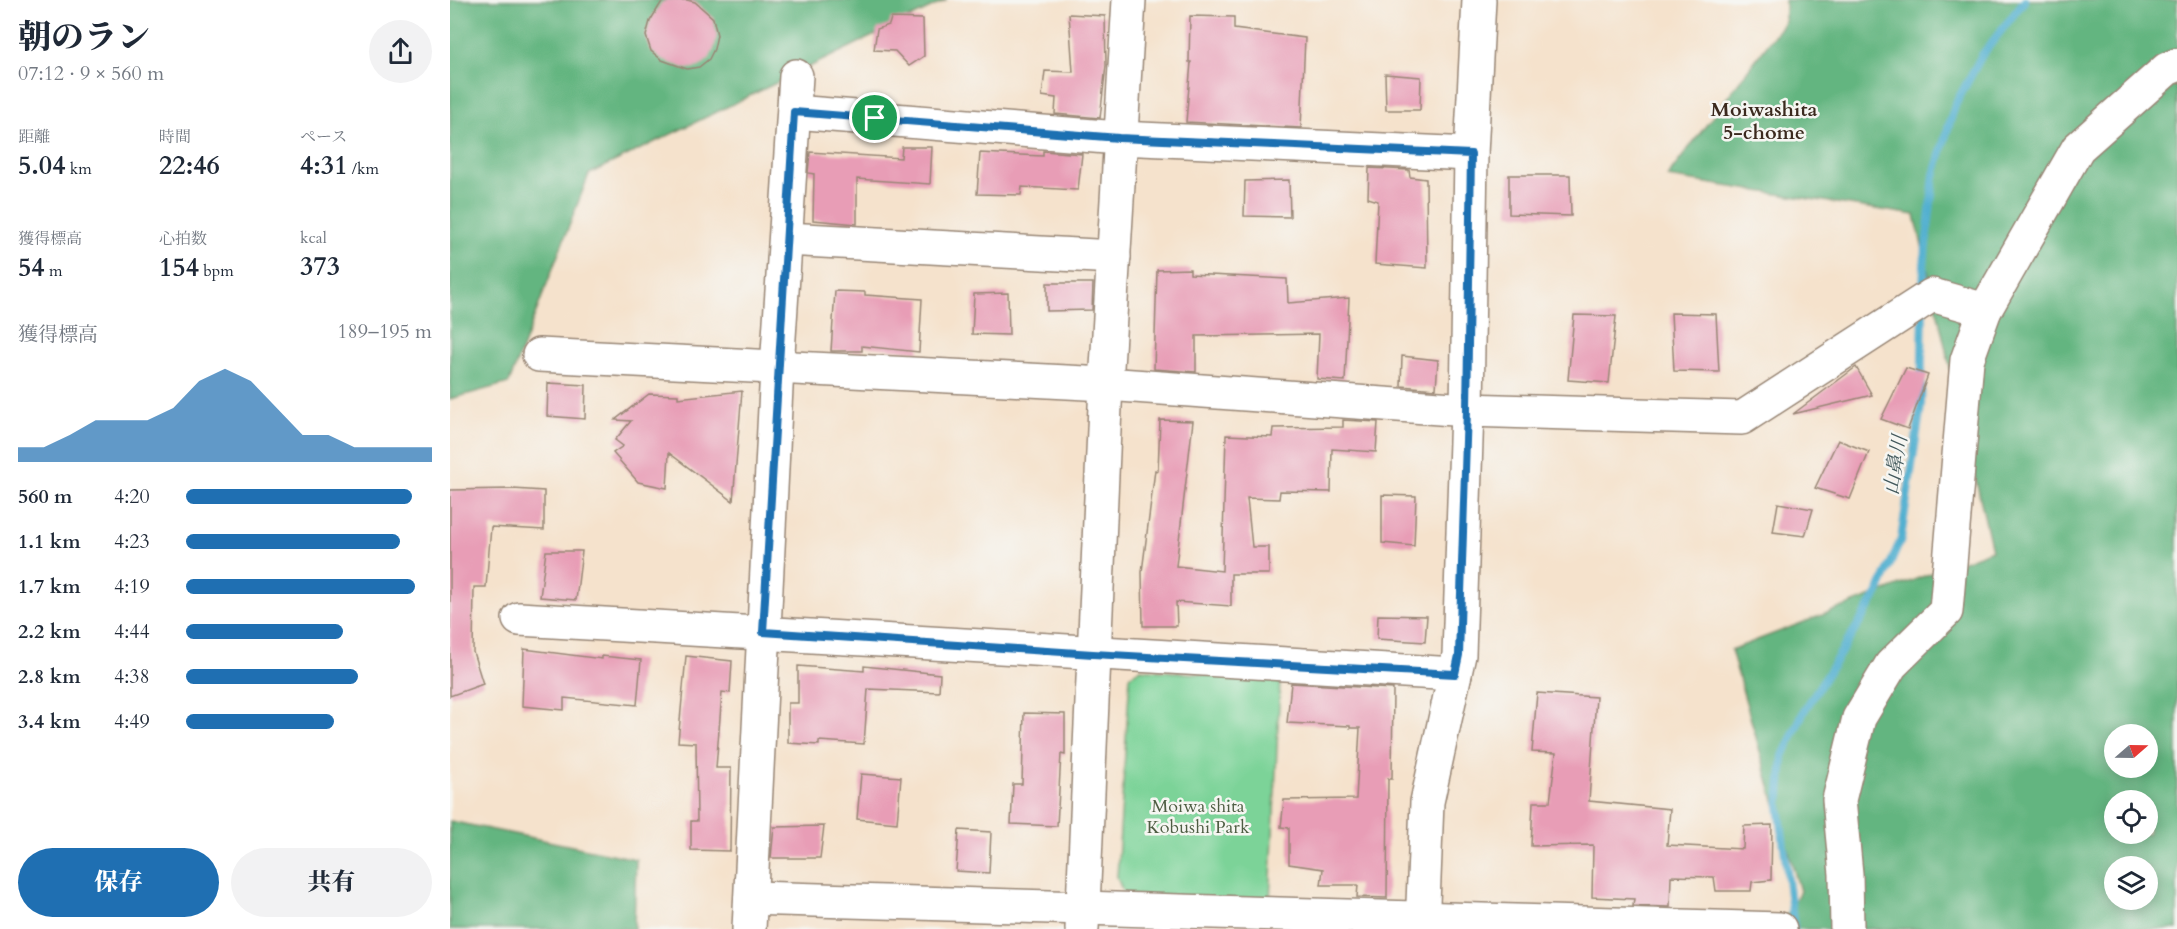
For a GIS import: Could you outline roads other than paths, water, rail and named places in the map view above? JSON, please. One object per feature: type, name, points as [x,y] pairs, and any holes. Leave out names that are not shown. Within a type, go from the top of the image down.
[{"type":"street","points":[[1082,919],[1106,384],[1129,0]]},
{"type":"street","points":[[1423,924],[1427,802],[1459,655],[1467,410],[1471,154],[1479,0]]},
{"type":"street","points":[[1847,929],[1846,874],[1839,800],[1859,718],[1891,665],[1946,611],[1967,360],[1984,310],[2078,148],[2167,69],[2177,65]]},
{"type":"street","points":[[796,76],[777,368],[750,913],[1780,929]]},
{"type":"street","points":[[794,112],[1119,138],[1471,154]]},
{"type":"street","points":[[786,239],[1114,257]]},
{"type":"street","points":[[540,355],[1106,384],[1467,410],[1742,418],[1932,295],[1984,310]]},
{"type":"street","points":[[519,619],[1455,674]]},
{"type":"waterway","name":"山鼻川","points":[[1923,290],[1934,175],[1955,105],[1982,55],[2025,0]]},
{"type":"waterway","name":"山鼻川","points":[[1794,928],[1779,806],[1783,756],[1804,711],[1878,593],[1901,539],[1921,406],[1923,312]]},
{"type":"district","name":"Moiwashita 5-chome","points":[[1764,120]]},
{"type":"park label","name":"Moiwa shita Kobushi Park","points":[[1198,816]]}]
